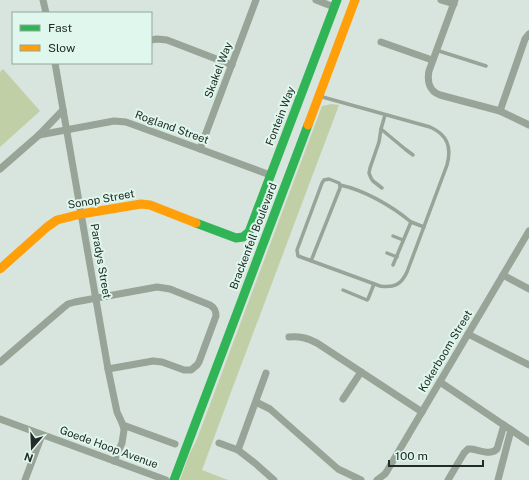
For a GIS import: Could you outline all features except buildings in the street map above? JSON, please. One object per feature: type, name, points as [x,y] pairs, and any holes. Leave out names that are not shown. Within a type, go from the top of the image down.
[{"type":"street","points":[[44,0],[46,12]]},
{"type":"street","name":"Skakel Way","points":[[200,148],[256,0]]},
{"type":"street","points":[[316,0],[335,3]]},
{"type":"street","name":"Brackenfell Boulevard","points":[[174,480],[355,0]]},
{"type":"street","points":[[441,0],[455,2],[432,60],[428,76],[428,83],[432,90],[436,94],[500,111],[529,125]]},
{"type":"street","name":"Fontein Way","points":[[242,238],[249,232],[335,3]]},
{"type":"street","points":[[500,111],[525,39],[529,34]]},
{"type":"street","points":[[152,40],[167,40],[232,65]]},
{"type":"street","points":[[381,42],[432,60]]},
{"type":"street","name":"Paradys Street","points":[[55,64],[108,369],[117,412],[124,430],[122,443],[114,461]]},
{"type":"street","points":[[0,169],[63,110]]},
{"type":"street","name":"Rogland Street","points":[[38,135],[120,121],[134,124],[270,175]]},
{"type":"street","name":"Sonop Street","points":[[0,269],[53,222],[62,218],[81,214],[135,205],[144,204],[154,207],[230,236],[239,239],[242,238]]},
{"type":"street","name":"Kokerboom Street","points":[[377,480],[387,471],[529,231]]},
{"type":"street","points":[[503,275],[529,289]]},
{"type":"street","points":[[0,362],[57,312],[68,304],[75,302],[163,287],[210,304],[216,310],[216,316],[199,362],[194,369],[184,370],[162,362],[153,361],[108,369]]},
{"type":"street","points":[[468,334],[529,365]]},
{"type":"street","points":[[289,337],[307,338],[317,343],[422,412]]},
{"type":"street","points":[[343,399],[361,372]]},
{"type":"street","points":[[238,450],[266,373]]},
{"type":"street","points":[[440,382],[529,442]]},
{"type":"street","points":[[256,402],[270,409],[338,469],[361,480]]},
{"type":"street","name":"Goede Hoop Avenue","points":[[0,419],[166,480]]},
{"type":"street","points":[[123,425],[175,444]]},
{"type":"street","points":[[448,480],[466,451],[471,449],[491,453],[497,450],[504,425]]},
{"type":"street","points":[[498,480],[511,430]]},
{"type":"street","points":[[25,480],[42,434]]},
{"type":"street","points":[[219,444],[238,450],[274,480]]},
{"type":"lane","points":[[436,50],[486,66]]},
{"type":"lane","points":[[318,96],[430,127],[442,134],[447,142],[449,148],[448,159],[424,226],[407,272],[398,284],[386,287],[380,286],[300,257],[297,250],[322,183],[326,179],[337,182],[340,185],[350,187],[383,202],[411,222],[424,226]]},
{"type":"lane","points":[[382,188],[373,181],[370,168],[379,142],[385,115]]},
{"type":"lane","points":[[381,129],[413,155]]},
{"type":"lane","points":[[311,261],[340,185]]},
{"type":"lane","points":[[393,265],[411,222]]},
{"type":"lane","points":[[393,236],[403,240]]},
{"type":"lane","points":[[387,253],[397,257]]},
{"type":"lane","points":[[343,290],[367,300],[374,284]]},
{"type":"green space","points":[[3,69],[40,111],[0,147],[0,72]]},
{"type":"green space","points":[[332,104],[339,105],[202,470],[228,480],[180,480],[189,455],[197,439],[322,106]]},
{"type":"traffic: fast","points":[[196,223],[236,238],[243,237],[249,232],[337,0]]},
{"type":"traffic: fast","points":[[174,480],[308,125]]},
{"type":"traffic: slow","points":[[308,125],[355,0]]},
{"type":"traffic: slow","points":[[0,269],[47,227],[57,220],[81,214],[141,204],[150,205],[196,223]]}]
